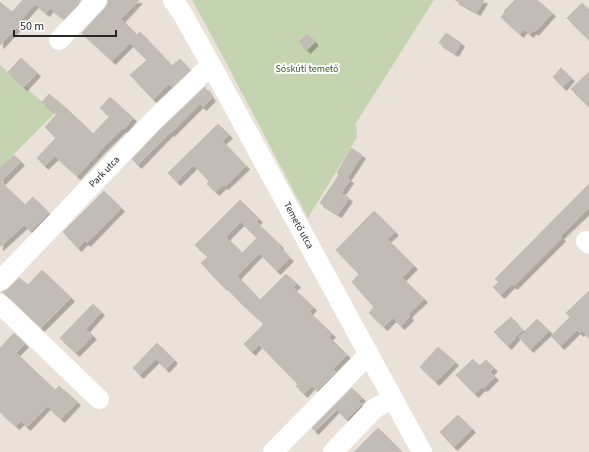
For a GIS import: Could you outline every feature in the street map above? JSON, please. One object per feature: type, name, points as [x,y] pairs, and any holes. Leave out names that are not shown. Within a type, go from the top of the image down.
[{"type":"street","points":[[59,40],[96,0]]},
{"type":"street","name":"Temető utca","points":[[173,0],[182,13],[211,65],[422,452]]},
{"type":"street","name":"Park utca","points":[[0,282],[154,120],[211,65]]},
{"type":"street","points":[[0,304],[99,399]]},
{"type":"street","points":[[273,452],[368,354]]},
{"type":"street","points":[[333,452],[376,408],[393,399]]},
{"type":"green space","name":"Sóskúti temető","points":[[192,0],[434,0],[356,123],[357,137],[308,218],[236,81]]},
{"type":"green space","points":[[0,65],[55,113],[0,168]]},
{"type":"building","points":[[23,0],[81,0],[64,19],[50,8],[46,13],[35,4],[20,21],[22,22],[0,45],[0,2],[12,12]]},
{"type":"building","points":[[108,0],[139,0],[121,19],[137,35],[140,32],[172,66],[180,59],[190,70],[172,87],[169,84],[153,99],[130,75],[147,60],[130,43],[112,61],[82,33],[105,8]]},
{"type":"building","points":[[455,0],[484,0],[477,12]]},
{"type":"building","points":[[515,0],[537,0],[552,13],[535,32],[533,30],[530,34],[524,29],[520,34],[501,17],[505,12],[504,11]]},
{"type":"building","points":[[582,3],[589,10],[589,40],[567,18]]},
{"type":"building","points":[[446,33],[461,43],[455,53],[439,43]]},
{"type":"building","points":[[307,34],[315,42],[307,50],[299,42]]},
{"type":"building","points":[[21,58],[37,73],[24,87],[8,72]]},
{"type":"building","points":[[561,68],[571,78],[563,87],[553,77]]},
{"type":"building","points":[[589,72],[589,107],[571,89]]},
{"type":"building","points":[[205,87],[212,98],[203,107],[200,104],[138,165],[132,159]]},
{"type":"building","points":[[49,94],[93,134],[110,116],[100,108],[110,97],[133,118],[77,176],[55,156],[45,166],[37,158],[56,138],[45,127],[57,114],[42,102]]},
{"type":"building","points":[[218,124],[229,135],[222,141],[246,166],[225,186],[223,185],[216,192],[207,184],[209,181],[194,165],[177,182],[168,173]]},
{"type":"building","points":[[351,148],[362,155],[347,178],[350,180],[341,193],[349,198],[338,214],[320,203],[339,175],[337,173]]},
{"type":"building","points":[[14,155],[21,162],[1,182],[25,205],[33,197],[49,213],[31,231],[24,225],[0,247],[0,168]]},
{"type":"building","points":[[589,184],[589,208],[560,236],[562,238],[514,286],[512,284],[501,295],[493,287],[499,282],[495,279]]},
{"type":"building","points":[[104,191],[121,208],[87,243],[85,241],[78,248],[63,232]]},
{"type":"building","points":[[240,200],[259,219],[256,222],[280,245],[279,246],[290,258],[277,271],[259,253],[237,276],[260,300],[286,274],[297,284],[293,288],[313,307],[309,312],[332,334],[329,337],[347,355],[333,369],[336,372],[317,391],[312,385],[304,394],[296,386],[298,384],[259,344],[252,352],[244,344],[264,324],[225,286],[224,287],[201,263],[208,257],[195,245]],"holes":[[[241,222],[257,238],[242,253],[226,237]]]},
{"type":"building","points":[[374,211],[395,232],[387,239],[414,266],[402,278],[424,299],[408,314],[410,317],[401,326],[393,318],[384,327],[369,313],[374,307],[352,282],[359,274],[336,250]]},
{"type":"building","points":[[42,270],[71,298],[41,328],[2,292],[8,289],[19,278],[28,285]]},
{"type":"building","points":[[589,291],[589,338],[582,331],[580,333],[577,330],[561,346],[551,336],[570,317],[566,313]]},
{"type":"building","points":[[93,304],[101,312],[86,329],[93,336],[76,353],[60,338]]},
{"type":"building","points":[[511,317],[522,330],[508,346],[494,332]]},
{"type":"building","points":[[537,319],[549,331],[530,349],[519,337]]},
{"type":"building","points":[[14,333],[25,344],[16,353],[55,390],[59,386],[77,402],[61,419],[47,406],[27,427],[21,421],[16,426],[0,412],[0,348]]},
{"type":"building","points":[[157,343],[174,360],[166,369],[156,359],[140,375],[133,368]]},
{"type":"building","points":[[438,347],[455,362],[436,382],[420,367]]},
{"type":"building","points":[[473,359],[479,366],[486,360],[494,368],[490,372],[495,377],[484,388],[482,387],[475,394],[456,375]]},
{"type":"building","points":[[352,388],[362,398],[358,401],[361,405],[346,419],[336,409],[315,431],[312,428]]},
{"type":"building","points":[[458,415],[472,429],[454,447],[440,432]]},
{"type":"building","points":[[378,428],[402,452],[354,452]]}]
